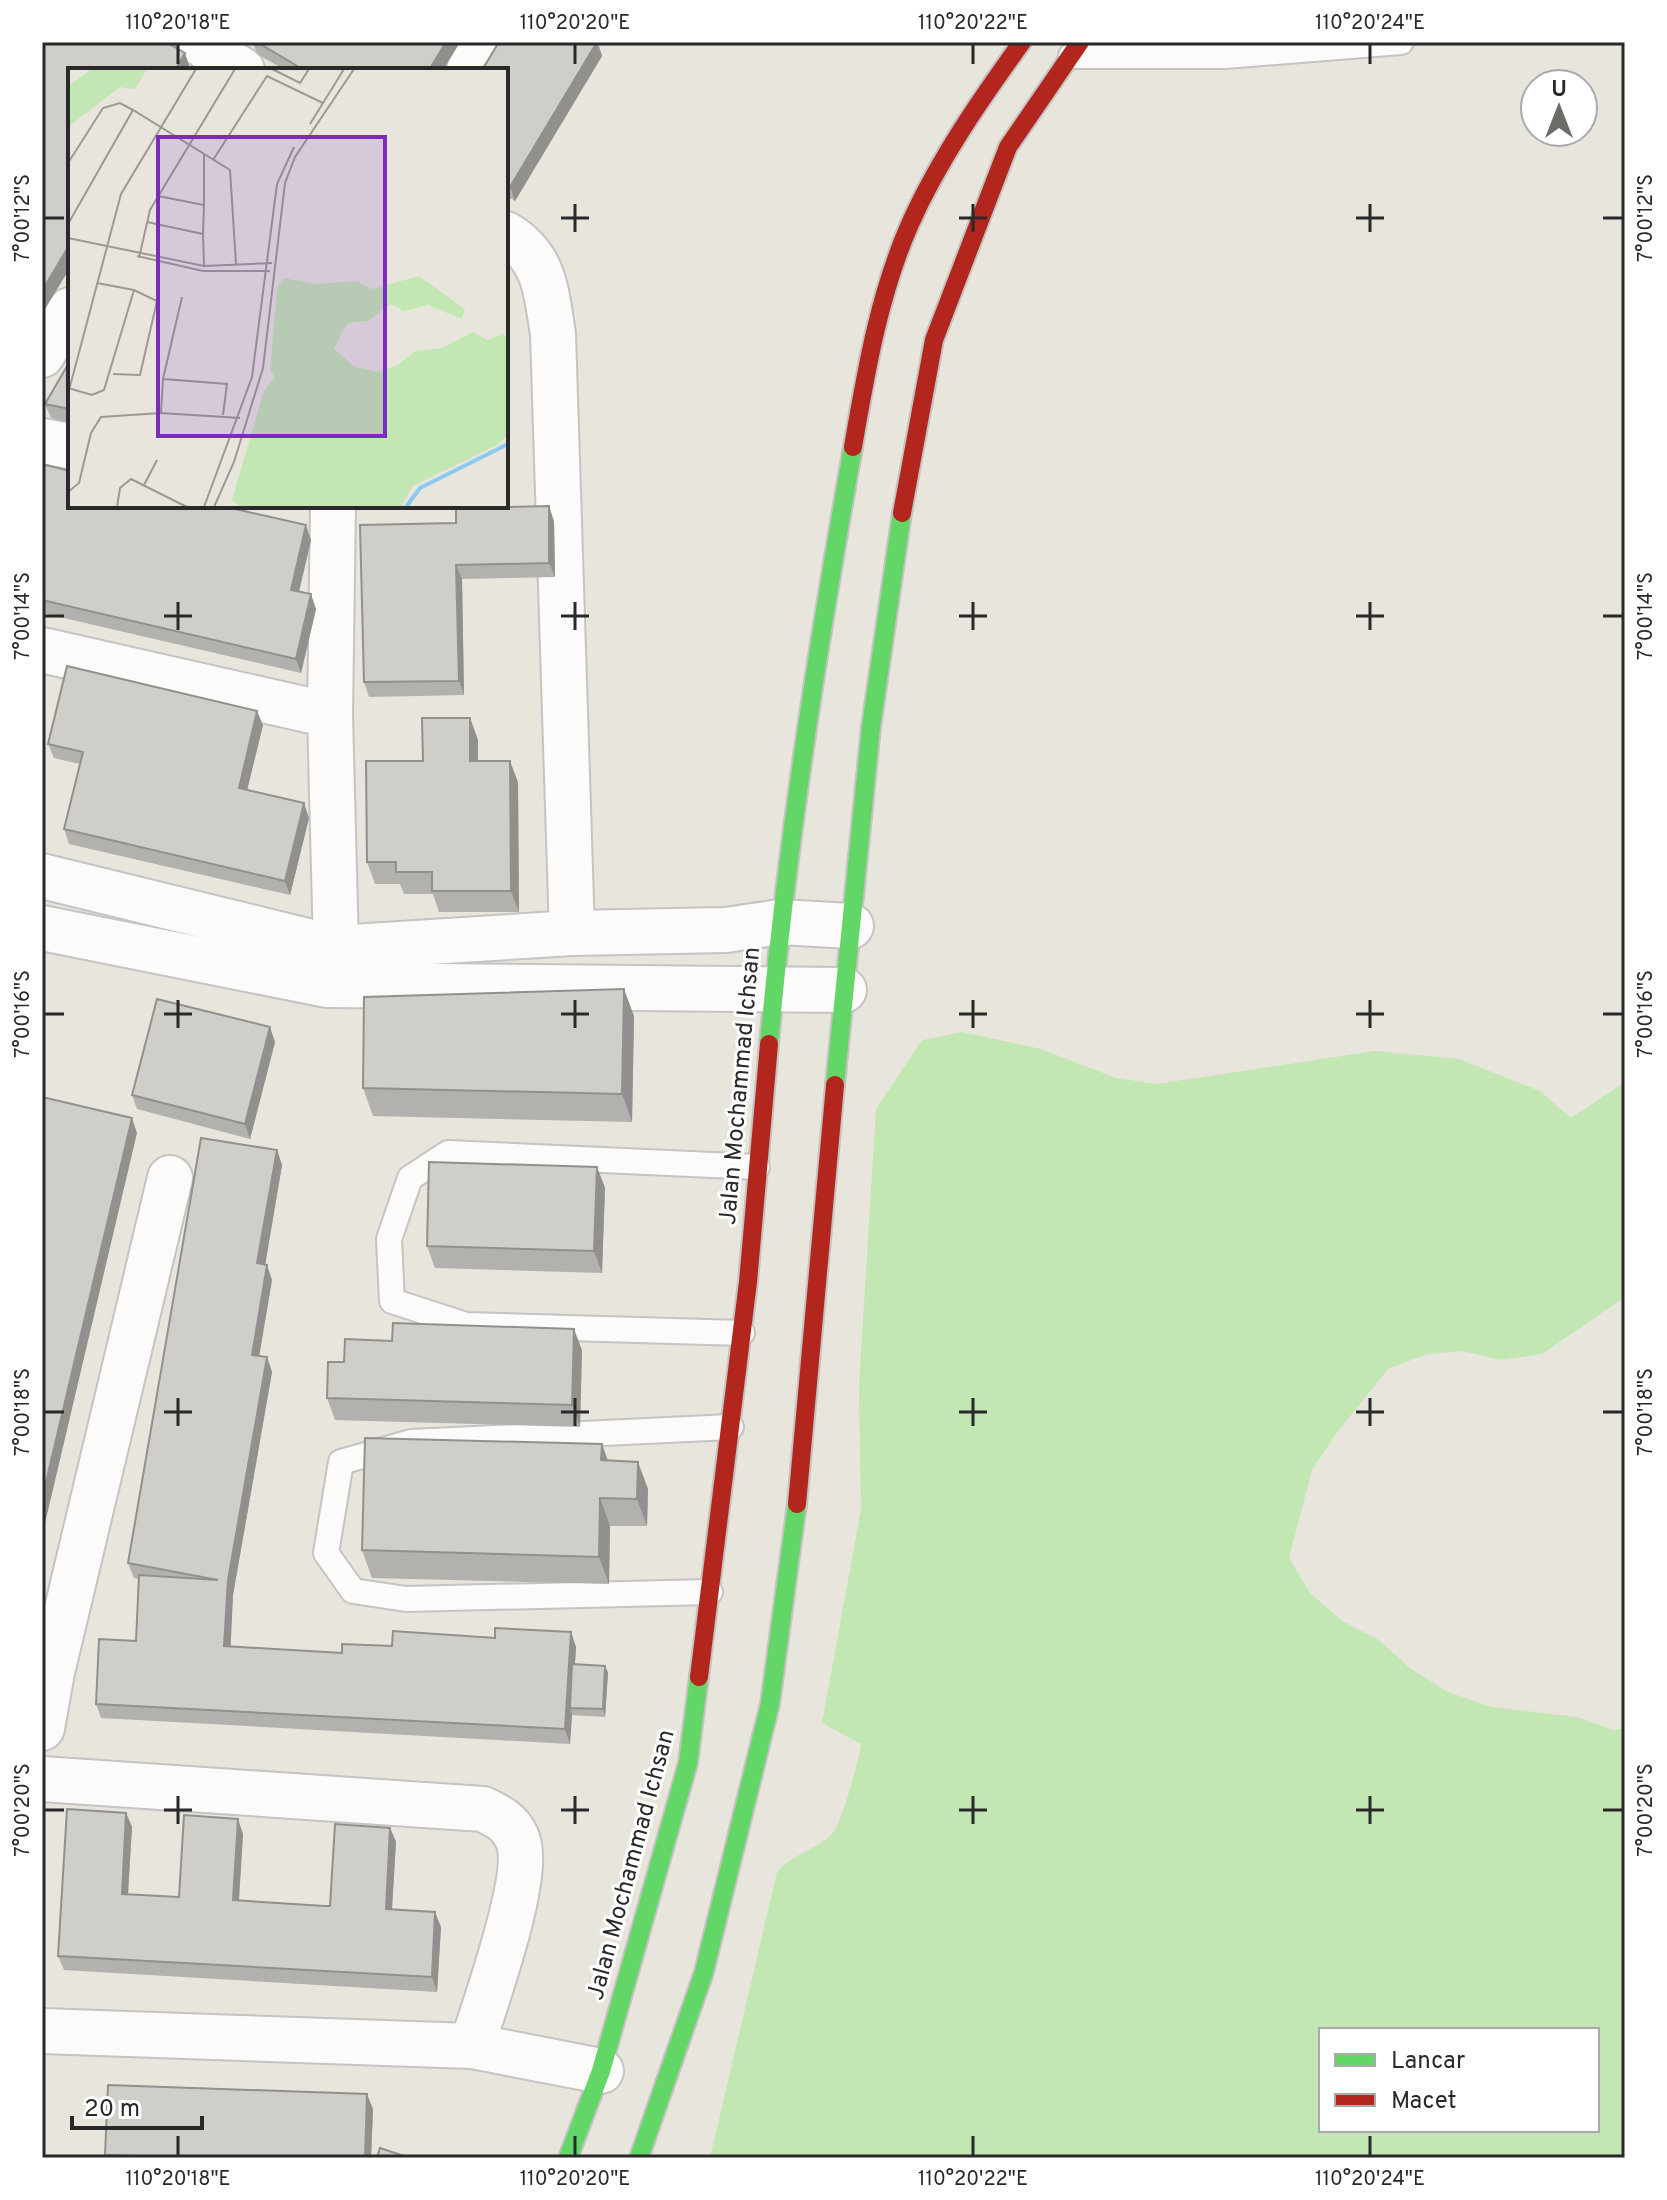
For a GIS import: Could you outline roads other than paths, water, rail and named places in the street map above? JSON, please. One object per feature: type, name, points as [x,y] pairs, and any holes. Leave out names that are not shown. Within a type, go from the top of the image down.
[{"type":"main road","name":"Jalan Mochammad Ichsan","points":[[568,2158],[601,2071],[688,1763],[742,1333],[771,990],[819,641],[871,343],[910,224],[975,107],[1022,42]]},
{"type":"main road","points":[[639,2158],[704,1972],[770,1704],[803,1458],[844,990],[871,727],[901,519],[934,340],[1008,147],[1076,49]]},
{"type":"street","points":[[470,68],[486,42]]},
{"type":"street","points":[[508,235],[526,246],[545,279],[553,334],[572,933]]},
{"type":"street","points":[[42,355],[68,313]]},
{"type":"street","points":[[42,441],[68,446]]},
{"type":"street","points":[[333,508],[330,715],[336,948]]},
{"type":"street","points":[[42,650],[330,715]]},
{"type":"street","points":[[42,876],[336,948],[572,933],[726,930],[780,922],[851,926]]},
{"type":"street","points":[[42,928],[327,985],[844,990]]},
{"type":"street","points":[[42,1728],[170,1178]]},
{"type":"street","points":[[42,1779],[483,1809],[505,1821],[518,1838],[522,1877],[472,2046]]},
{"type":"street","points":[[42,2031],[472,2046],[601,2071]]},
{"type":"lane","points":[[1076,49],[1225,56],[1401,42]]},
{"type":"lane","points":[[742,1333],[466,1325],[392,1301],[389,1239],[410,1178],[448,1153],[757,1167]]},
{"type":"lane","points":[[710,1592],[406,1599],[353,1591],[326,1553],[341,1462],[411,1442],[731,1427]]}]
